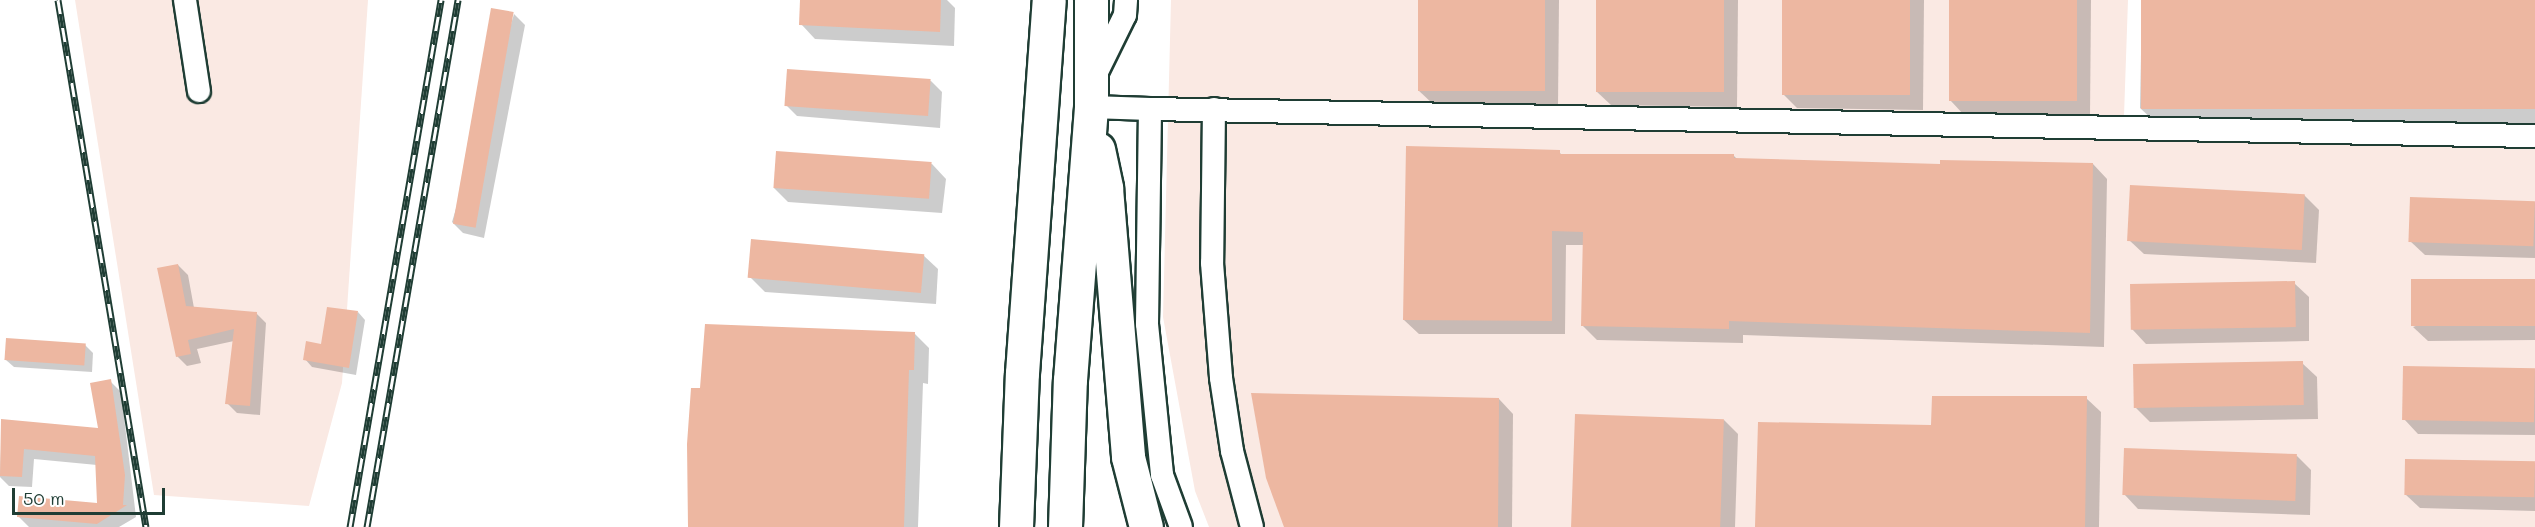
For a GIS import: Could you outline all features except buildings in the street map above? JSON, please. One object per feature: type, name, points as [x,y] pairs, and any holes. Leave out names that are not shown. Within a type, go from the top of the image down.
[{"type":"highway","points":[[1016,527],[1022,373],[1042,131],[1049,0]]},
{"type":"highway","points":[[1091,0],[1094,185],[1128,457],[1146,527]]},
{"type":"highway","points":[[1065,527],[1070,380],[1094,185]]},
{"type":"street","points":[[185,0],[199,91]]},
{"type":"street","points":[[1126,0],[1125,15],[1091,96],[1149,109],[2535,136]]},
{"type":"street","points":[[1149,109],[1146,324],[1162,475],[1181,527]]},
{"type":"street","points":[[1214,109],[1212,263],[1221,378],[1232,452],[1252,527]]},
{"type":"shaded area","points":[[75,0],[368,0],[342,383],[309,506],[154,495]]},
{"type":"shaded area","points":[[1171,0],[2128,0],[2124,116],[2535,124],[2535,527],[1209,527],[1195,491],[1163,317]]},
{"type":"railway","points":[[58,0],[146,527]]},
{"type":"railway","points":[[350,527],[441,0]]},
{"type":"railway","points":[[367,527],[458,0]]}]
